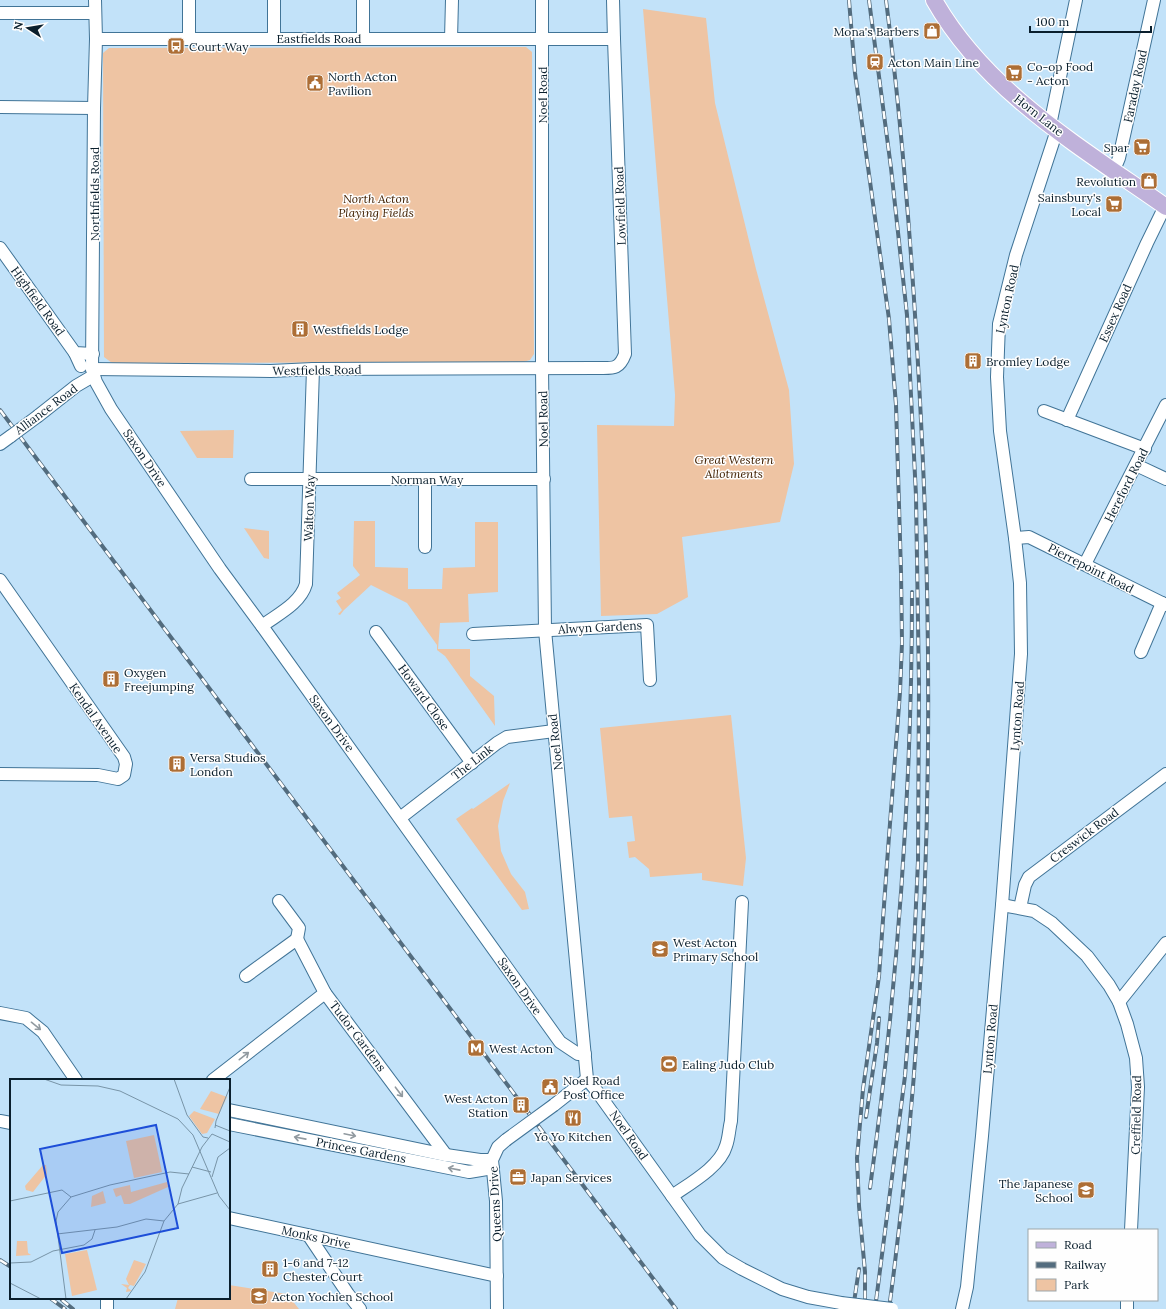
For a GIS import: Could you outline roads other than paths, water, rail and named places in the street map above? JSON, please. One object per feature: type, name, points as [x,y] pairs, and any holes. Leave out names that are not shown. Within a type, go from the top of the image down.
[{"type":"main road","name":"Horn Lane","points":[[934,0],[947,22],[975,57],[1010,93],[1053,127],[1166,206]]},
{"type":"street","name":"Northfields Road","points":[[89,370],[93,354],[94,108],[96,39],[95,0]]},
{"type":"street","points":[[189,0],[189,39]]},
{"type":"street","points":[[274,0],[274,38]]},
{"type":"street","points":[[362,38],[363,0]]},
{"type":"street","points":[[451,39],[452,0]]},
{"type":"street","name":"Noel Road","points":[[542,0],[542,368],[545,630],[587,1079],[700,1235],[723,1258],[747,1272],[782,1289],[808,1297],[892,1309]]},
{"type":"street","points":[[542,39],[614,38],[613,0]]},
{"type":"street","name":"Lynton Road","points":[[962,1309],[967,1287],[978,1175],[1002,905],[1021,654],[1020,583],[1000,431],[997,377],[999,324],[1016,255],[1053,127],[1076,0]]},
{"type":"street","name":"Faraday Road","points":[[1114,170],[1119,158],[1154,0]]},
{"type":"street","points":[[0,13],[95,13]]},
{"type":"street","name":"Lowfield Road","points":[[542,368],[615,368],[622,363],[625,354],[614,38]]},
{"type":"street","name":"Eastfields Road","points":[[96,39],[542,39]]},
{"type":"street","points":[[0,107],[94,108]]},
{"type":"street","name":"Essex Road","points":[[1067,420],[1147,243],[1166,206]]},
{"type":"street","name":"Highfield Road","points":[[0,248],[75,353],[89,370]]},
{"type":"street","points":[[75,353],[93,354]]},
{"type":"street","name":"Westfields Road","points":[[89,370],[271,371],[313,369],[432,370],[542,368]]},
{"type":"street","name":"Walton Way","points":[[262,626],[297,600],[305,588],[307,579],[313,369]]},
{"type":"street","name":"Alliance Road","points":[[0,444],[76,386],[89,370]]},
{"type":"street","name":"Saxon Drive","points":[[89,370],[99,390],[220,569],[560,1042],[578,1054],[585,1054]]},
{"type":"street","name":"Hereford Road","points":[[1085,564],[1166,405]]},
{"type":"street","points":[[1044,411],[1144,449]]},
{"type":"street","points":[[1136,465],[1166,480]]},
{"type":"street","points":[[425,547],[426,479]]},
{"type":"street","name":"Norman Way","points":[[251,480],[544,479]]},
{"type":"street","name":"Pierrepoint Road","points":[[1015,538],[1029,537],[1164,604]]},
{"type":"street","name":"Kendal Avenue","points":[[0,580],[124,757],[126,764],[124,775],[118,779],[98,775],[0,774]]},
{"type":"street","points":[[1141,652],[1164,604]]},
{"type":"street","name":"Alwyn Gardens","points":[[545,630],[648,625],[650,680]]},
{"type":"street","points":[[473,634],[545,630]]},
{"type":"street","name":"Howard Close","points":[[376,632],[472,763]]},
{"type":"street","name":"The Link","points":[[400,818],[497,743],[507,737],[554,731]]},
{"type":"street","name":"Creswick Road","points":[[1020,908],[1025,885],[1029,876],[1166,774]]},
{"type":"street","points":[[279,901],[299,928],[297,939],[326,993]]},
{"type":"street","points":[[672,1196],[705,1173],[722,1154],[726,1147],[731,1121],[742,902]]},
{"type":"street","name":"Creffield Road","points":[[1002,905],[1034,911],[1060,930],[1087,956],[1109,985],[1119,1002],[1127,1024],[1136,1058],[1138,1087],[1131,1229]]},
{"type":"street","points":[[246,976],[297,939]]},
{"type":"street","points":[[1119,1002],[1166,943]]},
{"type":"street","name":"Tudor Gardens","points":[[214,1079],[326,993],[446,1155]]},
{"type":"street","points":[[0,1013],[26,1018],[43,1032],[75,1079]]},
{"type":"street","name":"Queens Drive","points":[[498,1309],[496,1201],[492,1164],[498,1147],[587,1079]]},
{"type":"street","name":"Princes Gardens","points":[[230,1110],[446,1155],[480,1160],[492,1164]]},
{"type":"street","points":[[0,1121],[10,1123]]},
{"type":"street","name":"Princes Gardens","points":[[230,1124],[468,1172],[492,1164]]},
{"type":"street","name":"Monks Drive","points":[[230,1218],[497,1276]]},
{"type":"street","points":[[309,1236],[348,1294],[360,1309]]},
{"type":"railway","points":[[849,0],[855,73],[889,319],[896,405],[902,643],[900,692],[879,976],[863,1089],[857,1158],[859,1206],[865,1272],[865,1309]]},
{"type":"railway","points":[[869,0],[891,168],[907,315],[916,496],[919,685],[918,861],[913,970],[905,1076],[875,1309]]},
{"type":"railway","points":[[886,0],[908,210],[915,315],[926,531],[928,643],[926,865],[921,976],[913,1087],[889,1309]]},
{"type":"railway","points":[[0,410],[676,1309]]},
{"type":"railway","points":[[870,1188],[888,1040],[901,891],[909,741],[912,592]]},
{"type":"railway","points":[[866,1117],[877,1043],[879,1018]]},
{"type":"railway","points":[[0,1260],[10,1266]]},
{"type":"railway","points":[[853,1309],[859,1269]]},
{"type":"railway","points":[[51,1299],[65,1309]]},
{"type":"railway","points":[[62,1300],[73,1309]]},
{"type":"place","name":"Mona's Barbers","points":[[932,31]]},
{"type":"place","name":"Court Way","points":[[176,46]]},
{"type":"place","name":"Acton Main Line","points":[[875,62]]},
{"type":"place","name":"Co-op Food - Acton","points":[[1014,73]]},
{"type":"place","name":"North Acton Pavilion","points":[[315,83]]},
{"type":"place","name":"Spar","points":[[1142,147]]},
{"type":"place","name":"Revolution","points":[[1149,181]]},
{"type":"place","name":"Sainsbury's Local","points":[[1114,204]]},
{"type":"place","name":"Westfields Lodge","points":[[300,329]]},
{"type":"place","name":"Bromley Lodge","points":[[973,361]]},
{"type":"place","name":"Oxygen Freejumping","points":[[111,679]]},
{"type":"place","name":"Versa Studios London","points":[[177,764]]},
{"type":"place","name":"West Acton Primary School","points":[[660,949]]},
{"type":"place","name":"West Acton","points":[[476,1048]]},
{"type":"place","name":"Ealing Judo Club","points":[[669,1064]]},
{"type":"place","name":"Noel Road Post Office","points":[[550,1087]]},
{"type":"place","name":"West Acton Station","points":[[521,1105]]},
{"type":"place","name":"Yo Yo Kitchen","points":[[573,1118]]},
{"type":"place","name":"Japan Services","points":[[518,1177]]},
{"type":"place","name":"The Japanese School","points":[[1086,1190]]},
{"type":"place","name":"1-6 and 7-12 Chester Court","points":[[270,1269]]},
{"type":"place","name":"Acton Yochien School","points":[[259,1296]]},
{"type":"park label","name":"North Acton Playing Fields","points":[[376,205]]},
{"type":"park label","name":"Great Western Allotments","points":[[734,466]]}]
